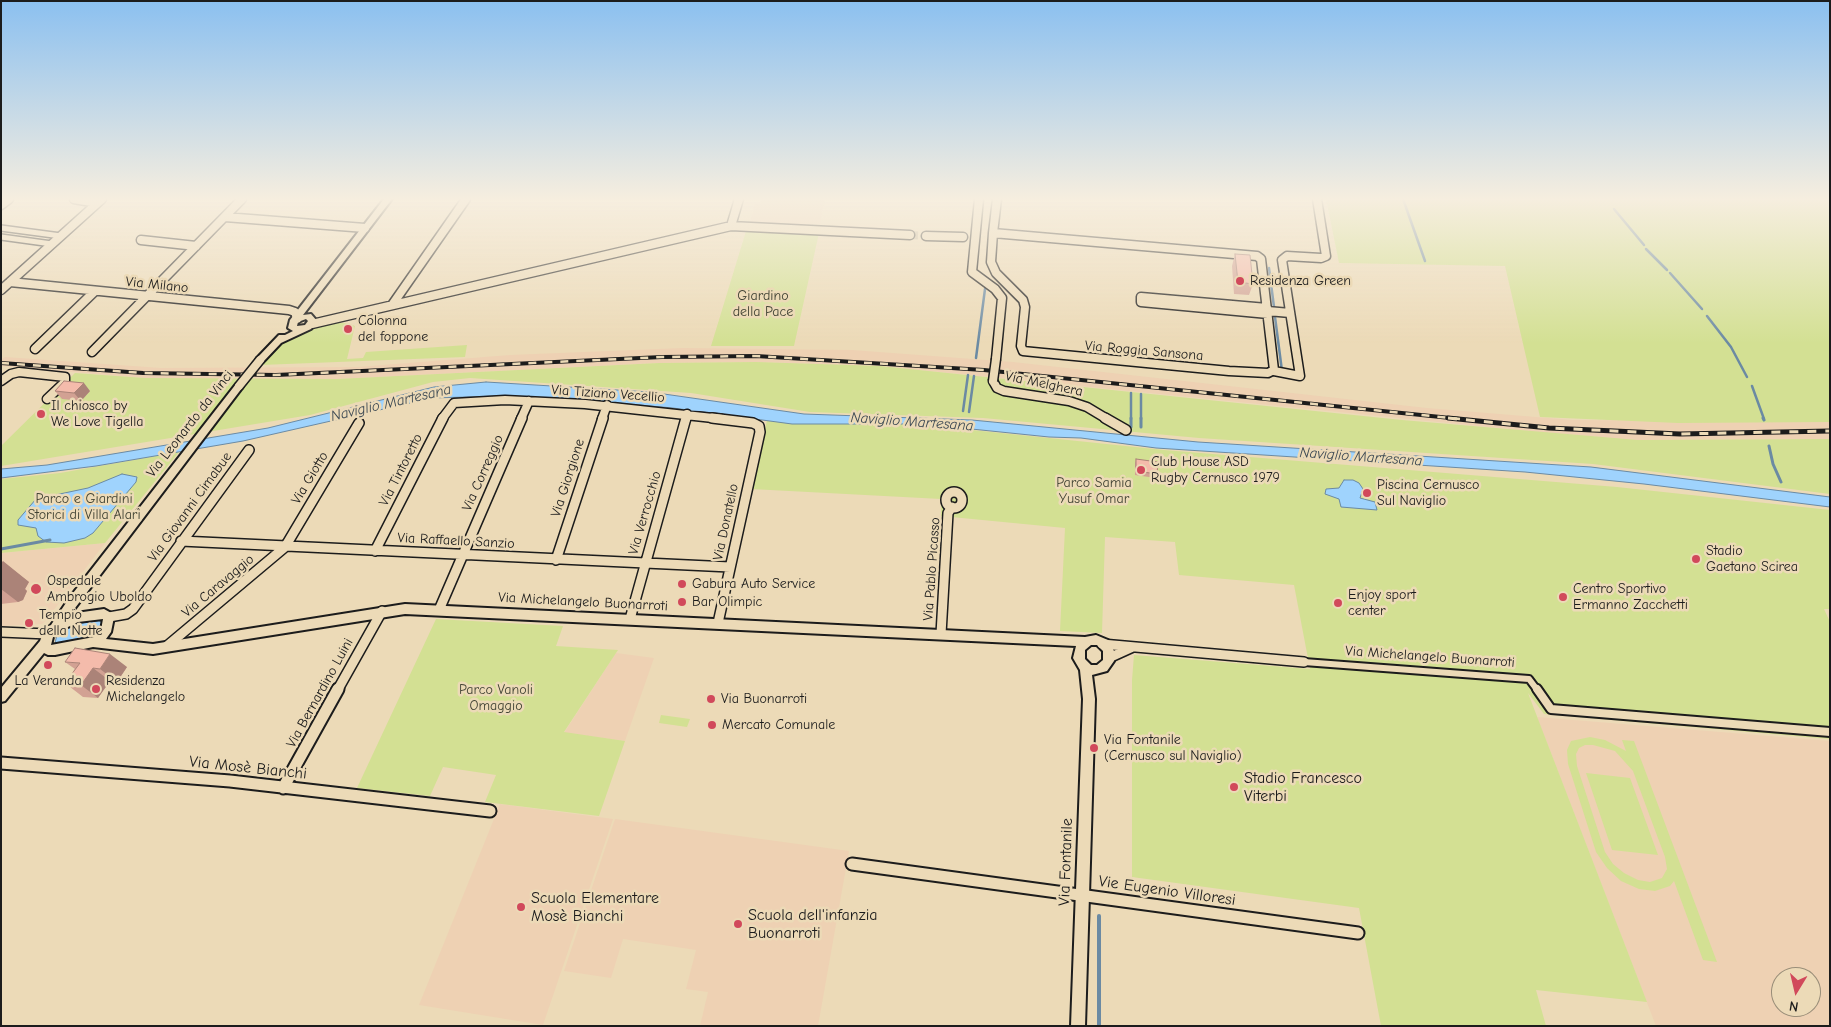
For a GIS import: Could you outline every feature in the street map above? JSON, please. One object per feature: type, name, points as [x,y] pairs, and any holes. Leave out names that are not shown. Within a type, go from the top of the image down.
[{"type":"street","points":[[1,290],[49,247]]},
{"type":"street","points":[[92,352],[195,247]]},
{"type":"street","name":"Via Leonardo da Vinci","points":[[1,697],[20,672],[50,639],[74,600],[211,420],[260,360],[279,341],[350,247]]},
{"type":"street","points":[[392,304],[432,247]]},
{"type":"street","points":[[301,329],[294,328],[294,322],[352,316],[392,304],[639,247]]},
{"type":"street","name":"Via Melghera","points":[[975,247],[973,274],[994,288],[1002,298],[993,381],[997,388],[1004,391],[1069,401],[1087,407],[1126,430]]},
{"type":"street","name":"Via Roggia Sansona","points":[[993,247],[992,266],[1024,303],[1021,348],[1030,353],[1300,376],[1290,313]]},
{"type":"street","points":[[1153,247],[1257,256],[1261,259],[1268,311],[1270,372]]},
{"type":"street","points":[[1268,311],[1141,302],[1141,297],[1290,313],[1282,259],[1287,256],[1320,258],[1327,255],[1326,247]]},
{"type":"street","name":"Via Milano","points":[[10,282],[289,310],[295,312],[294,322]]},
{"type":"street","points":[[35,348],[95,292]]},
{"type":"street","points":[[305,306],[312,319]]},
{"type":"street","name":"Via Leonardo da Vinci","points":[[279,341],[301,329],[312,319]]},
{"type":"street","points":[[1,382],[8,375],[19,372],[65,377],[65,382],[47,398]]},
{"type":"street","name":"Via Tiziano Vecellio","points":[[454,403],[530,401],[607,405],[753,423],[759,426]]},
{"type":"street","name":"Via Correggio","points":[[439,610],[530,401]]},
{"type":"street","name":"Via Tintoretto","points":[[375,551],[445,414],[454,403]]},
{"type":"street","name":"Via Giorgione","points":[[556,560],[607,405]]},
{"type":"street","name":"Via Verrocchio","points":[[630,619],[687,414]]},
{"type":"street","name":"Via Giotto","points":[[285,546],[359,423]]},
{"type":"street","name":"Via Donatello","points":[[718,623],[760,432],[759,426]]},
{"type":"street","name":"Via Giovanni Cimabue","points":[[110,616],[131,611],[249,450]]},
{"type":"street","name":"Via Pablo Picasso","points":[[941,634],[948,513],[952,507]]},
{"type":"street","name":"Via Raffaello Sanzio","points":[[182,541],[730,568]]},
{"type":"street","name":"Via Caravaggio","points":[[167,646],[285,546]]},
{"type":"street","points":[[74,600],[76,618]]},
{"type":"street","name":"Via Michelangelo Buonarroti","points":[[94,642],[148,649],[382,611],[439,610],[1053,640],[1082,647]]},
{"type":"street","name":"Via Bernardino Luini","points":[[282,788],[382,611]]},
{"type":"street","points":[[1,632],[50,639],[76,618],[104,614],[110,616],[106,633],[94,642],[57,650],[50,639]]},
{"type":"street","points":[[106,633],[114,644]]},
{"type":"street","points":[[1102,644],[1109,650],[1111,657],[1108,665],[1099,670],[1085,666],[1079,660],[1082,647],[1102,644]]},
{"type":"street","name":"Via Michelangelo Buonarroti","points":[[1102,644],[1529,679],[1551,709],[1830,732]]},
{"type":"street","name":"Via Michelangelo Buonarroti","points":[[1111,657],[1133,647]]},
{"type":"street","name":"Via Fontanile","points":[[1078,1026],[1089,699],[1085,666]]},
{"type":"street","name":"Via Fontanile","points":[[1089,699],[1099,670]]},
{"type":"street","name":"Via Mosè Bianchi","points":[[1,763],[230,781],[490,810]]},
{"type":"street","name":"Vie Eugenio Villoresi","points":[[852,864],[1358,933]]},
{"type":"shaded area","points":[[683,348],[852,350],[1013,362],[1427,408],[1572,420],[1830,422],[1830,439],[1638,440],[1549,433],[880,366],[756,362],[659,363],[337,379],[257,380],[145,378],[1,366],[1,360],[5,357],[161,368],[357,367],[510,355]]},
{"type":"shaded area","name":"Ospedale Ambrogio Uboldo","points":[[105,543],[43,624],[1,626],[1,553]]},
{"type":"shaded area","points":[[616,653],[654,658],[625,741],[564,733]]},
{"type":"shaded area","points":[[1537,717],[1830,741],[1830,1026],[1656,1026]]},
{"type":"shaded area","name":"Scuola Elementare Mosè Bianchi","points":[[500,804],[613,819],[543,1025],[419,1005]]},
{"type":"shaded area","points":[[615,819],[849,851],[818,1026],[700,1026],[708,992],[686,989],[696,950],[623,939],[611,978],[564,971]]},
{"type":"green space","name":"Giardino della Pace","points":[[741,247],[816,247],[794,346],[711,346]]},
{"type":"green space","points":[[1336,247],[1830,247],[1830,422],[1678,423],[1540,417],[1505,266],[1339,263]]},
{"type":"green space","points":[[348,323],[355,326],[347,359],[363,358],[366,352],[467,345],[465,357],[261,365],[284,341],[316,325]]},
{"type":"green space","points":[[756,362],[880,366],[1402,420],[1638,440],[1830,439],[1830,494],[1593,464],[1199,438],[983,418],[810,412],[691,393],[470,378],[433,382],[310,415],[1,466],[1,446],[75,373],[145,378],[337,379],[659,363]]},
{"type":"green space","name":"Parco Samia Yusuf Omar","points":[[768,416],[924,425],[1164,450],[1617,487],[1830,510],[1830,609],[1824,609],[1830,622],[1830,739],[1544,714],[1528,693],[1647,1002],[1536,990],[1546,1026],[1381,1026],[1359,908],[1132,877],[1132,680],[1134,655],[1310,669],[1294,585],[1179,575],[1175,542],[1105,537],[1102,633],[1060,631],[1065,528],[941,516],[941,499],[751,489]]},
{"type":"green space","name":"Parco e Giardini Storici di Villa Alari","points":[[179,452],[105,543],[1,553],[1,479],[60,473]]},
{"type":"green space","name":"Parco Vanoli Omaggio","points":[[436,619],[563,626],[556,646],[618,650],[564,732],[625,741],[599,816],[485,802],[496,775],[443,767],[430,796],[357,788]]},
{"type":"green space","points":[[661,715],[690,719],[687,727],[659,723]]},
{"type":"green space","points":[[1590,737],[1605,740],[1626,751],[1622,740],[1634,741],[1717,962],[1703,960],[1674,881],[1670,886],[1655,891],[1639,889],[1621,881],[1607,868],[1596,852],[1568,764],[1567,750],[1571,741]],"holes":[[[1585,745],[1593,745],[1615,751],[1633,771],[1665,857],[1667,869],[1662,878],[1650,882],[1638,880],[1624,873],[1613,864],[1605,852],[1577,766],[1576,754],[1579,748]]]},
{"type":"green space","points":[[1586,773],[1630,778],[1658,855],[1612,850]]},
{"type":"water","name":"Naviglio Martesana","points":[[486,382],[650,392],[804,414],[972,420],[1198,442],[1591,467],[1830,497],[1830,507],[1644,484],[1525,472],[1156,448],[1081,438],[1049,437],[923,424],[792,424],[673,408],[501,396],[432,398],[243,441],[96,466],[1,478],[1,469],[47,465],[268,428],[434,387]]},
{"type":"water","points":[[122,474],[137,477],[136,482],[93,533],[85,538],[64,543],[46,542],[38,536],[36,528],[18,525],[18,520],[36,499],[88,488]]},
{"type":"water","points":[[1344,480],[1353,480],[1359,483],[1363,489],[1360,498],[1375,502],[1377,510],[1341,507],[1339,499],[1325,494],[1326,489],[1339,488]]},
{"type":"water","points":[[97,620],[103,622],[98,635],[55,643],[58,631],[63,627]]},
{"type":"building","points":[[1235,254],[1250,255],[1253,284],[1238,282]]},
{"type":"building","points":[[64,381],[84,383],[74,393],[55,391]]},
{"type":"building","points":[[1136,459],[1158,462],[1157,474],[1136,471]]},
{"type":"building","points":[[75,648],[110,654],[100,669],[93,668],[81,685],[65,683],[80,663],[65,662]]},
{"type":"waterway","points":[[1420,247],[1425,261]]},
{"type":"waterway","points":[[1646,249],[1667,270]]},
{"type":"waterway","points":[[1269,268],[1274,307]]},
{"type":"waterway","points":[[1670,273],[1702,309]]},
{"type":"waterway","points":[[976,358],[985,289]]},
{"type":"waterway","points":[[1707,316],[1731,347],[1747,377]]},
{"type":"waterway","points":[[1275,317],[1282,371]]},
{"type":"waterway","name":"Naviglio Martesana","points":[[963,411],[968,375]]},
{"type":"waterway","name":"Naviglio Martesana","points":[[969,412],[974,376]]},
{"type":"waterway","points":[[1752,386],[1764,419]]},
{"type":"waterway","points":[[1131,393],[1131,427]]},
{"type":"waterway","points":[[1141,394],[1141,427]]},
{"type":"waterway","points":[[1769,446],[1773,464],[1781,482]]},
{"type":"waterway","points":[[1,549],[50,540]]},
{"type":"waterway","points":[[1099,916],[1099,1026]]},
{"type":"railway","points":[[1,363],[143,373],[276,375],[662,357],[756,356],[984,370],[1460,419]]},
{"type":"railway","points":[[1448,418],[1549,428],[1680,434],[1830,431]]},
{"type":"place","name":"Residenza Green","points":[[1240,281]]},
{"type":"place","name":"Colonna del foppone","points":[[348,329]]},
{"type":"place","name":"Il chiosco by We Love Tigella","points":[[41,414]]},
{"type":"place","name":"Club House ASD Rugby Cernusco 1979","points":[[1141,470]]},
{"type":"place","name":"Piscina Cernusco Sul Naviglio","points":[[1367,493]]},
{"type":"place","name":"Stadio Gaetano Scirea","points":[[1696,559]]},
{"type":"place","name":"Gabura Auto Service","points":[[682,584]]},
{"type":"place","name":"Ospedale Ambrogio Uboldo","points":[[36,589]]},
{"type":"place","name":"Centro Sportivo Ermanno Zacchetti","points":[[1563,597]]},
{"type":"place","name":"Bar Olimpic","points":[[682,602]]},
{"type":"place","name":"Enjoy sport center","points":[[1338,603]]},
{"type":"place","name":"Tempio della Notte","points":[[29,623]]},
{"type":"place","name":"La Veranda","points":[[48,665]]},
{"type":"place","name":"Residenza Michelangelo","points":[[96,689]]},
{"type":"place","name":"Via Buonarroti","points":[[711,699]]},
{"type":"place","name":"Mercato Comunale","points":[[712,725]]},
{"type":"place","name":"Via Fontanile (Cernusco sul Naviglio)","points":[[1094,748]]},
{"type":"place","name":"Stadio Francesco Viterbi","points":[[1234,787]]},
{"type":"place","name":"Scuola Elementare Mosè Bianchi","points":[[521,907]]},
{"type":"place","name":"Scuola dell'infanzia Buonarroti","points":[[738,924]]}]
